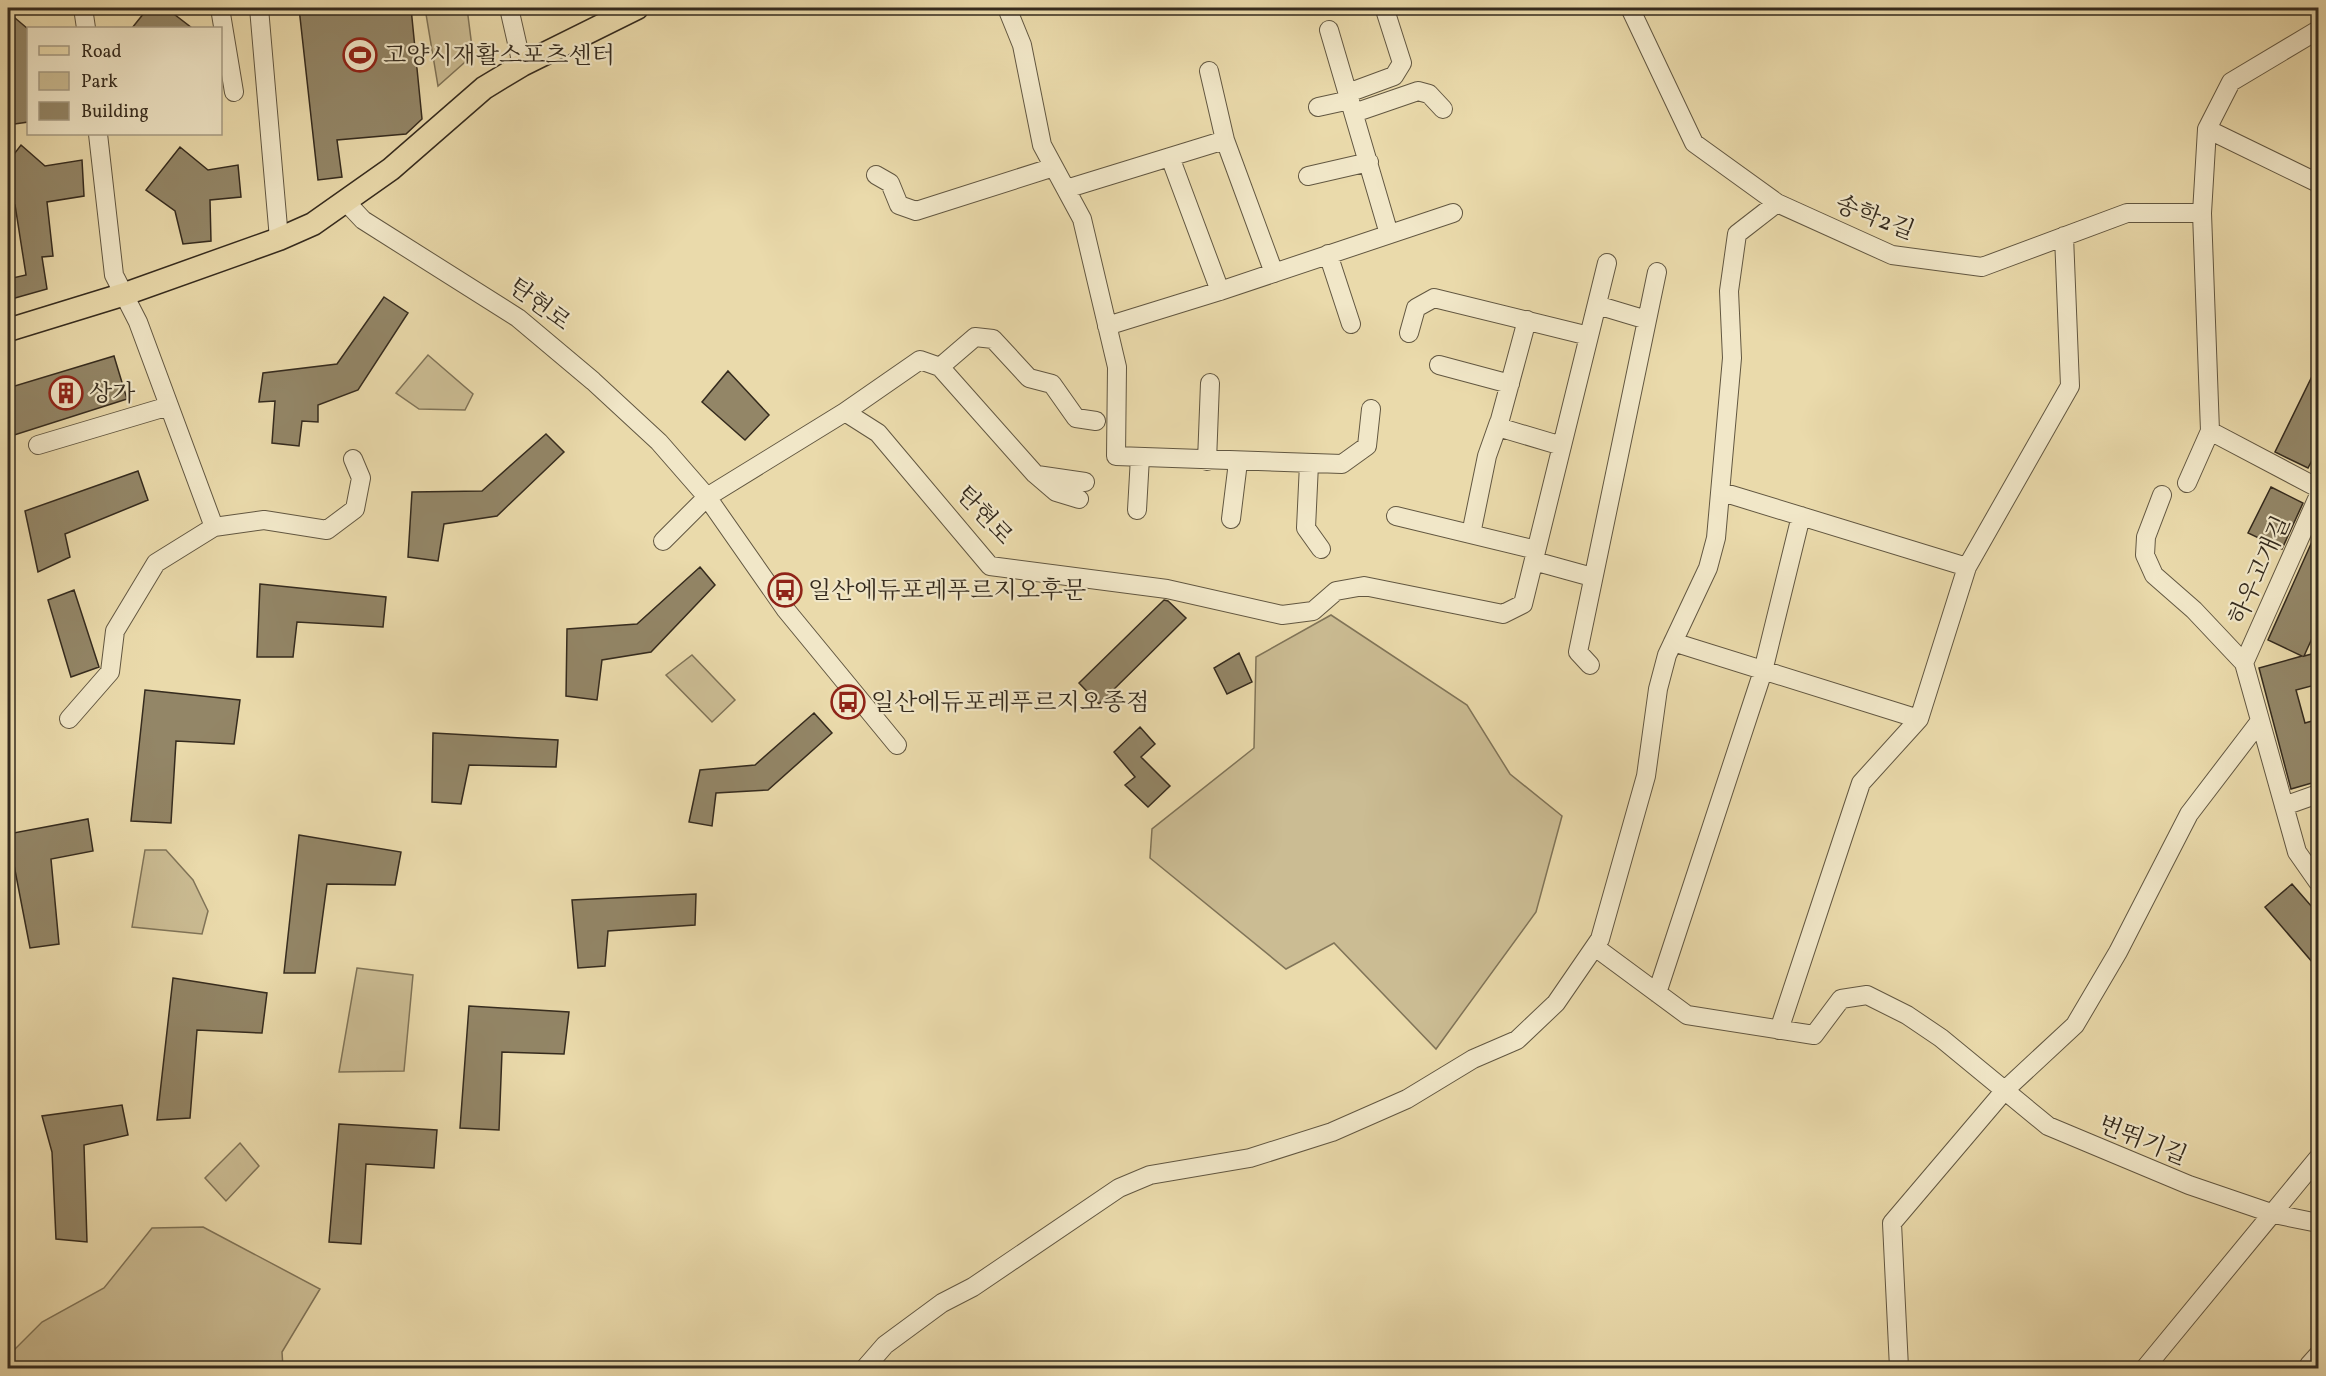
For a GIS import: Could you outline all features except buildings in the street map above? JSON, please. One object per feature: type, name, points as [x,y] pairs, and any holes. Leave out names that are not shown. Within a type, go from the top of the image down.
[{"type":"main road","points":[[8,330],[125,294],[279,239],[313,224],[346,203],[484,88],[522,65],[637,8]]},
{"type":"street","points":[[83,8],[86,27]]},
{"type":"street","points":[[220,8],[234,92]]},
{"type":"street","points":[[259,8],[279,239]]},
{"type":"street","points":[[509,8],[522,65]]},
{"type":"street","points":[[1007,8],[1022,45],[1042,145],[1082,219],[1117,367],[1116,456],[1342,464],[1367,446],[1371,409]]},
{"type":"street","name":"송학2길","points":[[1630,8],[1694,143],[1777,203],[1892,255],[1982,267],[2127,213],[2202,213]]},
{"type":"street","points":[[1351,102],[1394,76],[1402,63],[1386,13]]},
{"type":"street","points":[[1329,30],[1389,234]]},
{"type":"street","points":[[2187,483],[2210,431],[2202,213],[2207,129],[2231,82],[2319,30]]},
{"type":"street","points":[[1209,71],[1225,140],[1274,273]]},
{"type":"street","points":[[1318,107],[1418,91],[1429,94],[1443,109]]},
{"type":"street","points":[[2207,129],[2319,183]]},
{"type":"street","points":[[98,135],[114,275],[125,294],[214,527]]},
{"type":"street","points":[[1066,189],[1225,140]]},
{"type":"street","points":[[1170,157],[1220,291]]},
{"type":"street","points":[[1308,176],[1369,162]]},
{"type":"street","points":[[876,175],[890,183],[899,205],[916,211],[1054,167]]},
{"type":"street","name":"탄현로","points":[[346,203],[363,220],[518,318],[593,381],[659,442],[707,497],[786,610],[897,745]]},
{"type":"street","points":[[865,1368],[885,1345],[942,1303],[973,1287],[1119,1188],[1150,1175],[1250,1158],[1332,1132],[1407,1099],[1473,1059],[1517,1040],[1556,1003],[1600,939],[1646,776],[1658,689],[1673,642],[1708,568],[1716,538],[1722,492],[1731,358],[1729,291],[1737,234],[1777,203]]},
{"type":"street","points":[[1107,326],[1220,291],[1453,213]]},
{"type":"street","points":[[1595,946],[1687,1015],[1779,1030],[1861,783],[1919,719],[1967,567],[2070,386],[2064,236]]},
{"type":"street","points":[[1328,254],[1351,324]]},
{"type":"street","points":[[1535,555],[1607,263]]},
{"type":"street","points":[[1590,665],[1578,652],[1657,272]]},
{"type":"street","points":[[1409,333],[1416,308],[1434,298],[1589,336]]},
{"type":"street","points":[[1597,306],[1647,320]]},
{"type":"street","points":[[1471,534],[1487,456],[1499,422],[1527,320]]},
{"type":"street","points":[[940,367],[975,338],[993,339],[1029,378],[1052,384],[1076,418],[1096,421]]},
{"type":"street","points":[[663,541],[707,497],[845,412],[920,360],[940,367],[1035,474],[1056,492],[1079,499]]},
{"type":"street","points":[[1439,365],[1510,384]]},
{"type":"street","points":[[1207,460],[1210,383]]},
{"type":"street","points":[[38,445],[169,406]]},
{"type":"street","name":"탄현로","points":[[845,412],[878,433],[990,566],[1167,589],[1282,615],[1313,611],[1336,591],[1364,586],[1503,614],[1523,604],[1535,555]]},
{"type":"street","points":[[1499,422],[1498,427],[1562,446]]},
{"type":"street","points":[[2210,431],[2318,496]]},
{"type":"street","points":[[1137,510],[1140,457]]},
{"type":"street","points":[[69,719],[110,672],[115,631],[156,563],[214,527],[264,520],[327,530],[355,509],[361,478],[353,459]]},
{"type":"street","points":[[1231,519],[1238,462]]},
{"type":"street","points":[[1309,464],[1306,528],[1321,549]]},
{"type":"street","points":[[1035,474],[1085,482]]},
{"type":"street","points":[[1722,492],[1967,567]]},
{"type":"street","name":"하우고개길","points":[[2162,495],[2146,537],[2145,555],[2154,575],[2194,609],[2244,663],[2296,852],[2319,882]]},
{"type":"street","name":"하우고개길","points":[[2244,663],[2318,496]]},
{"type":"street","points":[[1396,516],[1471,534],[1592,577]]},
{"type":"street","points":[[1657,993],[1763,670],[1801,516]]},
{"type":"street","points":[[1673,642],[1919,719]]},
{"type":"street","points":[[1899,1368],[1892,1223],[2006,1090],[2075,1025],[2118,952],[2189,814],[2260,721]]},
{"type":"street","points":[[2284,806],[2319,794]]},
{"type":"street","name":"번뛰기길","points":[[1779,1030],[1814,1035],[1841,999],[1867,995],[1907,1015],[1933,1032],[2048,1126],[2189,1185],[2274,1214],[2319,1223]]},
{"type":"street","points":[[2145,1368],[2319,1158]]},
{"type":"green space","points":[[425,8],[467,8],[473,55],[438,86]]},
{"type":"green space","points":[[428,355],[473,394],[465,410],[419,409],[396,393]]},
{"type":"green space","points":[[1331,615],[1467,705],[1510,774],[1562,816],[1536,912],[1436,1049],[1334,943],[1286,969],[1150,858],[1152,829],[1254,748],[1256,657]]},
{"type":"green space","points":[[692,655],[735,700],[712,722],[666,675]]},
{"type":"green space","points":[[145,850],[166,850],[193,880],[208,911],[202,934],[132,927]]},
{"type":"green space","points":[[357,968],[413,975],[404,1071],[339,1072]]},
{"type":"green space","points":[[240,1143],[259,1166],[226,1201],[205,1178]]},
{"type":"green space","points":[[203,1227],[320,1289],[282,1352],[283,1368],[8,1368],[8,1356],[42,1322],[104,1288],[152,1228]]},
{"type":"place","name":"고양시재활스포츠센터","points":[[360,55]]},
{"type":"place","name":"상가","points":[[66,393]]},
{"type":"place","name":"일산에듀포레푸르지오후문","points":[[785,590]]},
{"type":"place","name":"일산에듀포레푸르지오종점","points":[[848,702]]}]
